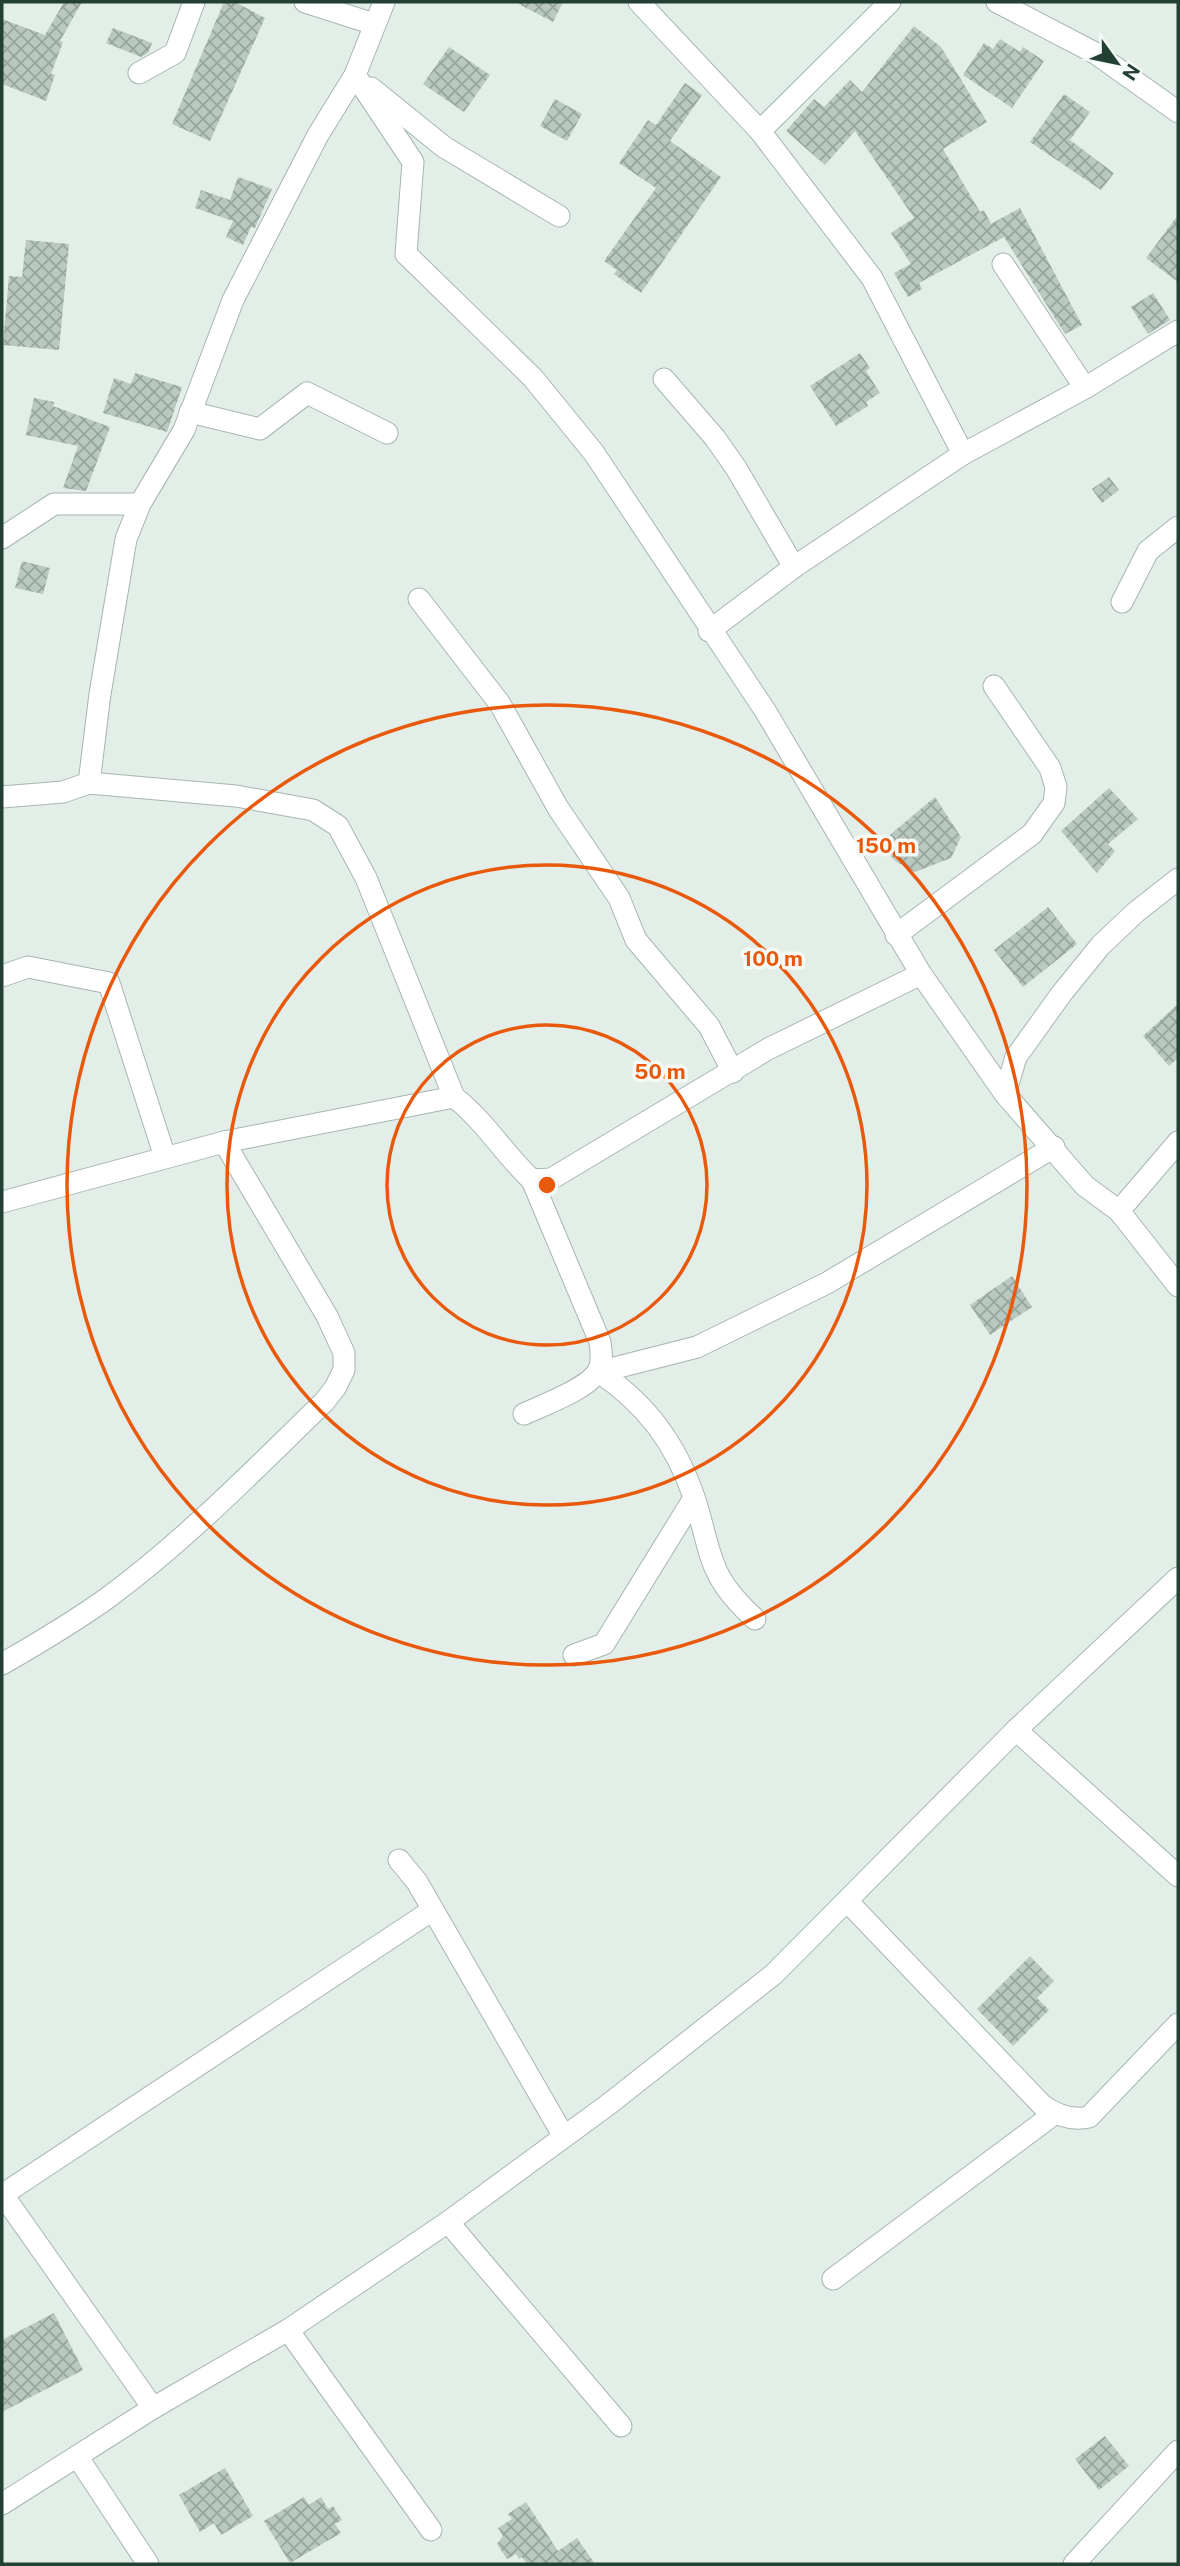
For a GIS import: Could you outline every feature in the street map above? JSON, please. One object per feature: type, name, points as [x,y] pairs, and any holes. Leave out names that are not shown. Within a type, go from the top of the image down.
[{"type":"street","points":[[139,73],[175,53],[194,2]]},
{"type":"street","points":[[305,2],[374,24]]},
{"type":"street","points":[[89,783],[100,694],[126,540],[139,504],[184,430],[233,300],[318,135],[355,75],[384,2]]},
{"type":"street","points":[[639,2],[760,131],[872,278],[963,454]]},
{"type":"street","points":[[760,131],[890,2]]},
{"type":"street","points":[[997,2],[1095,52],[1178,112]]},
{"type":"street","points":[[355,75],[444,147],[559,216]]},
{"type":"street","points":[[355,75],[413,162],[407,254],[533,378],[594,453],[796,760],[921,974],[1005,1094],[1054,1147],[1085,1186],[1119,1211],[1178,1286]]},
{"type":"street","points":[[1003,264],[1085,388]]},
{"type":"street","points":[[709,631],[794,567],[963,454],[1085,388],[1178,331]]},
{"type":"street","points":[[664,379],[736,468],[794,567]]},
{"type":"street","points":[[190,412],[260,429],[307,393],[387,433]]},
{"type":"street","points":[[2,538],[54,503],[139,504]]},
{"type":"street","points":[[1122,602],[1148,551],[1178,527]]},
{"type":"street","points":[[419,599],[500,704],[558,808],[619,898],[636,940],[709,1026],[733,1072]]},
{"type":"street","points":[[896,935],[1032,834],[1054,803],[1056,786],[1050,768],[994,686]]},
{"type":"street","points":[[2,797],[64,792],[89,783],[236,796],[313,810],[338,826],[366,878],[454,1097],[475,1114],[512,1161],[532,1180],[600,1342],[602,1359],[598,1371],[587,1383],[524,1414]]},
{"type":"street","points":[[1005,1094],[1016,1057],[1062,993],[1101,945],[1178,878]]},
{"type":"street","points":[[2,976],[28,967],[109,983],[165,1157]]},
{"type":"street","points":[[532,1180],[551,1179],[675,1102],[814,1025],[921,974]]},
{"type":"street","points":[[2,1202],[224,1142],[454,1097]]},
{"type":"street","points":[[2,1664],[69,1625],[157,1558],[236,1488],[324,1402],[344,1370],[344,1353],[327,1316],[224,1142]]},
{"type":"street","points":[[1119,1211],[1178,1142]]},
{"type":"street","points":[[598,1371],[697,1347],[827,1283],[1054,1147]]},
{"type":"street","points":[[598,1371],[624,1389],[655,1419],[694,1498],[713,1568],[731,1596],[755,1619]]},
{"type":"street","points":[[573,1655],[604,1644],[694,1498]]},
{"type":"street","points":[[2,2504],[153,2408],[288,2330],[448,2222],[563,2135],[609,2104],[774,1973],[848,1902],[1016,1730],[1175,1589]]},
{"type":"street","points":[[1016,1730],[1178,1876]]},
{"type":"street","points":[[399,1860],[416,1882],[563,2135]]},
{"type":"street","points":[[848,1902],[1042,2105],[1054,2114],[1078,2119],[1089,2117],[1178,2024]]},
{"type":"street","points":[[153,2408],[2,2195],[431,1911]]},
{"type":"street","points":[[833,2279],[1054,2114]]},
{"type":"street","points":[[448,2222],[621,2426]]},
{"type":"street","points":[[288,2330],[431,2530]]},
{"type":"street","points":[[1074,2564],[1178,2451]]},
{"type":"street","points":[[77,2456],[148,2564]]},
{"type":"building","points":[[64,2],[82,2],[60,41],[63,42],[51,74],[55,75],[46,101],[2,84],[2,19],[45,35]]},
{"type":"building","points":[[224,2],[235,2],[265,18],[210,141],[172,124]]},
{"type":"building","points":[[515,2],[563,2],[553,22]]},
{"type":"building","points":[[914,26],[941,47],[987,122],[943,149],[980,212],[984,210],[991,224],[1020,208],[1082,325],[1065,334],[1004,237],[919,283],[922,289],[908,297],[894,273],[911,264],[891,233],[914,218],[855,131],[825,165],[786,131],[814,99],[824,107],[850,80],[862,92]]},
{"type":"building","points":[[113,28],[152,43],[148,53],[141,57],[106,43]]},
{"type":"building","points":[[1000,39],[1020,52],[1023,47],[1044,61],[1012,108],[963,75],[984,43],[993,49]]},
{"type":"building","points":[[449,47],[490,75],[464,112],[423,84]]},
{"type":"building","points":[[685,83],[702,95],[670,141],[721,177],[641,293],[614,274],[617,270],[604,261],[656,188],[619,163],[648,120],[656,125]]},
{"type":"building","points":[[1064,94],[1090,112],[1070,140],[1114,173],[1101,190],[1030,142]]},
{"type":"building","points":[[555,99],[582,114],[567,141],[540,126]]},
{"type":"building","points":[[238,177],[272,189],[255,228],[251,227],[243,245],[226,237],[233,221],[195,208],[201,190],[230,200]]},
{"type":"building","points":[[1178,215],[1178,282],[1146,258]]},
{"type":"building","points":[[26,240],[69,244],[59,350],[3,345],[9,276],[22,277]]},
{"type":"building","points":[[1153,293],[1170,320],[1148,334],[1131,307]]},
{"type":"building","points":[[860,353],[870,368],[866,371],[880,393],[866,402],[868,406],[836,426],[810,386]]},
{"type":"building","points":[[135,373],[182,387],[167,432],[103,413],[114,378],[131,384]]},
{"type":"building","points":[[34,398],[54,402],[53,406],[110,427],[86,491],[63,488],[78,446],[26,435]]},
{"type":"building","points":[[1109,477],[1119,490],[1102,503],[1092,489]]},
{"type":"building","points":[[22,561],[50,568],[43,594],[15,588]]},
{"type":"building","points":[[1109,788],[1138,819],[1108,844],[1115,851],[1097,873],[1061,831]]},
{"type":"building","points":[[935,797],[961,837],[951,858],[915,872],[895,861],[880,843]]},
{"type":"building","points":[[1048,907],[1077,944],[1023,987],[994,950]]},
{"type":"building","points":[[1178,1004],[1178,1058],[1169,1066],[1143,1036]]},
{"type":"building","points":[[1012,1276],[1032,1307],[990,1335],[970,1305]]},
{"type":"building","points":[[1030,1956],[1054,1981],[1037,1998],[1049,2010],[1013,2046],[977,2009]]},
{"type":"building","points":[[54,2313],[83,2370],[2,2412],[2,2340]]},
{"type":"building","points":[[1105,2436],[1129,2466],[1099,2490],[1075,2459]]},
{"type":"building","points":[[225,2468],[253,2516],[221,2535],[214,2523],[200,2532],[179,2495]]},
{"type":"building","points":[[304,2497],[309,2505],[321,2497],[328,2509],[333,2506],[342,2520],[335,2524],[341,2533],[290,2563],[264,2521]]},
{"type":"building","points":[[526,2502],[558,2551],[577,2538],[595,2564],[527,2564],[516,2554],[507,2559],[497,2544],[503,2536],[498,2528],[512,2519],[508,2514]]}]
